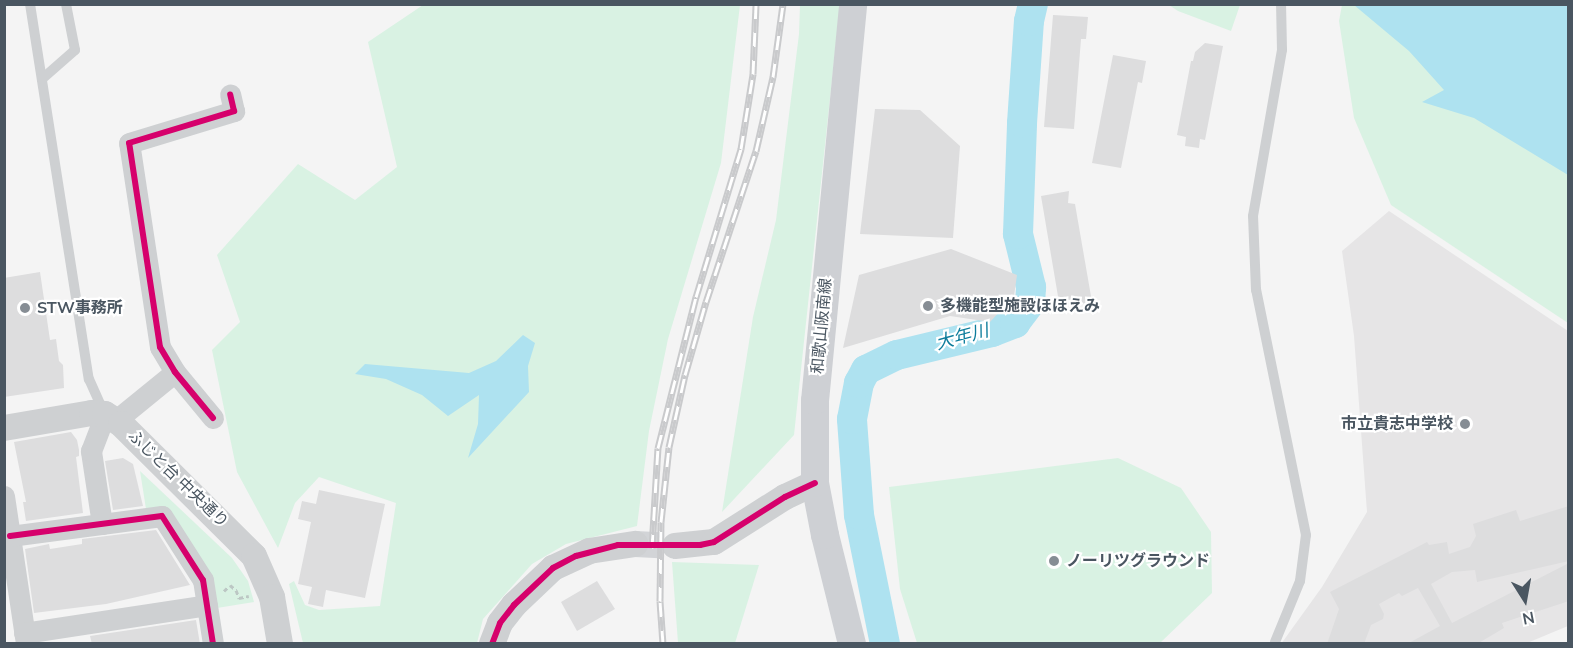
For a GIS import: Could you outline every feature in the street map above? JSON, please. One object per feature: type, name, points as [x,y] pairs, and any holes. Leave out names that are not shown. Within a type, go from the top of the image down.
[{"type":"main road","name":"和歌山阪南線","points":[[852,644],[825,535],[815,483],[815,401],[853,4]]},
{"type":"street","points":[[213,418],[175,372],[160,347],[129,143],[234,111],[230,94]]},
{"type":"street","points":[[102,524],[91,451],[110,417],[175,372]]},
{"type":"street","points":[[4,428],[92,413],[110,417]]},
{"type":"street","name":"ふじと台 中央通り","points":[[110,417],[254,556],[264,574],[272,597],[280,644]]},
{"type":"street","points":[[675,546],[714,543],[785,496],[815,483]]},
{"type":"street","points":[[4,496],[25,638],[207,605]]},
{"type":"street","points":[[10,536],[162,516],[203,580],[213,644]]},
{"type":"street","points":[[492,644],[500,623],[514,605],[553,568],[589,551],[634,544]]},
{"type":"lane","points":[[30,4],[89,380],[110,417]]},
{"type":"lane","points":[[42,79],[75,50],[66,4]]},
{"type":"lane","points":[[1275,642],[1300,581],[1306,535],[1256,290],[1252,216],[1282,50],[1281,4]]},
{"type":"path","points":[[230,585],[236,590],[239,598],[256,595]]},
{"type":"shaded area","name":"市立貴志中学校","points":[[1389,211],[1568,331],[1568,626],[1527,643],[1281,644],[1322,587],[1367,512],[1354,336],[1342,251]]},
{"type":"green space","points":[[1240,4],[1231,31],[1178,11],[1169,5]]},
{"type":"green space","points":[[423,5],[740,5],[721,163],[668,339],[649,431],[637,526],[566,544],[532,564],[483,619],[477,643],[303,643],[289,584],[294,581],[305,605],[319,610],[380,606],[396,503],[319,477],[295,503],[278,548],[237,472],[212,350],[240,322],[217,255],[298,164],[355,200],[397,167],[368,42]]},
{"type":"green space","points":[[800,5],[840,5],[794,435],[722,512],[753,317],[776,220],[799,34]]},
{"type":"green space","points":[[1342,5],[1568,5],[1568,323],[1391,205],[1354,118],[1339,21]]},
{"type":"green space","name":"ノーリツグラウンド","points":[[1118,458],[1181,488],[1211,532],[1212,593],[1160,643],[917,643],[900,589],[889,487]]},
{"type":"green space","points":[[140,471],[232,558],[248,581],[254,602],[217,608],[146,509]]},
{"type":"green space","points":[[672,562],[759,565],[735,643],[678,643]]},
{"type":"water","points":[[1354,5],[1568,5],[1568,175],[1474,118],[1422,102],[1444,90],[1409,51]]},
{"type":"water","points":[[523,335],[535,343],[528,366],[529,392],[468,458],[478,424],[479,395],[448,416],[422,395],[386,379],[355,374],[365,364],[469,373],[496,361]]},
{"type":"building","points":[[1053,15],[1088,17],[1086,39],[1081,39],[1074,129],[1044,127]]},
{"type":"building","points":[[1205,43],[1223,46],[1205,140],[1200,139],[1199,148],[1185,146],[1186,137],[1177,135],[1191,61],[1193,61],[1195,52]]},
{"type":"building","points":[[1113,55],[1146,61],[1142,83],[1138,82],[1121,168],[1092,163]]},
{"type":"building","points":[[875,109],[920,110],[960,146],[953,238],[860,234]]},
{"type":"building","points":[[1069,191],[1068,203],[1075,204],[1092,302],[1060,308],[1041,196]]},
{"type":"building","name":"多機能型施設ほほえみ","points":[[951,249],[1017,275],[1014,296],[990,322],[950,316],[843,348],[859,275]]},
{"type":"building","name":"STW事務所","points":[[40,272],[50,340],[56,339],[59,361],[63,365],[64,388],[4,397],[4,278]]},
{"type":"building","points":[[71,432],[77,440],[79,450],[79,456],[76,457],[83,513],[26,521],[23,502],[26,502],[14,442]]},
{"type":"building","points":[[123,458],[133,464],[143,506],[113,510],[105,461]]},
{"type":"building","points":[[319,490],[385,504],[365,598],[326,590],[323,607],[308,604],[312,587],[298,584],[311,522],[298,519],[302,501],[316,504]]},
{"type":"building","points":[[1569,506],[1569,561],[1477,582],[1475,570],[1452,572],[1431,584],[1452,623],[1569,563],[1569,601],[1502,623],[1504,628],[1477,644],[1407,644],[1440,626],[1418,588],[1402,596],[1399,593],[1379,604],[1384,614],[1383,619],[1371,625],[1364,644],[1327,644],[1339,609],[1330,592],[1427,542],[1429,545],[1447,542],[1449,554],[1470,547],[1476,536],[1473,524],[1516,510],[1520,521]]},
{"type":"building","points":[[156,530],[190,585],[106,604],[34,613],[25,549],[49,544],[50,549],[82,544],[82,539]]},
{"type":"building","points":[[597,581],[615,609],[577,631],[561,602]]},
{"type":"building","points":[[196,620],[200,644],[92,644],[90,636]]},
{"type":"waterway","name":"大年川","points":[[885,644],[859,515],[852,419],[859,383],[866,370],[897,355],[992,332],[1015,323],[1030,303],[1031,287],[1018,234],[1022,123],[1029,21],[1033,4]]},
{"type":"tunnel","points":[[635,544],[675,546]]},
{"type":"railway","points":[[652,548],[658,448],[696,297],[741,149],[753,74],[756,4]]},
{"type":"railway","points":[[663,644],[660,601],[661,522],[669,447],[685,375],[706,302],[756,151],[773,77],[783,4]]},
{"type":"cycle path","points":[[213,418],[175,372],[160,347],[129,143],[234,111],[230,94]]},
{"type":"cycle path","points":[[492,644],[500,623],[514,605],[553,568],[576,556],[618,545],[700,545],[714,542],[785,497],[815,483]]},
{"type":"cycle path","points":[[10,536],[162,516],[203,580],[213,644]]},
{"type":"place","name":"多機能型施設ほほえみ","points":[[928,306]]},
{"type":"place","name":"STW事務所","points":[[25,308]]},
{"type":"place","name":"市立貴志中学校","points":[[1465,424]]},
{"type":"place","name":"ノーリツグラウンド","points":[[1054,561]]}]
